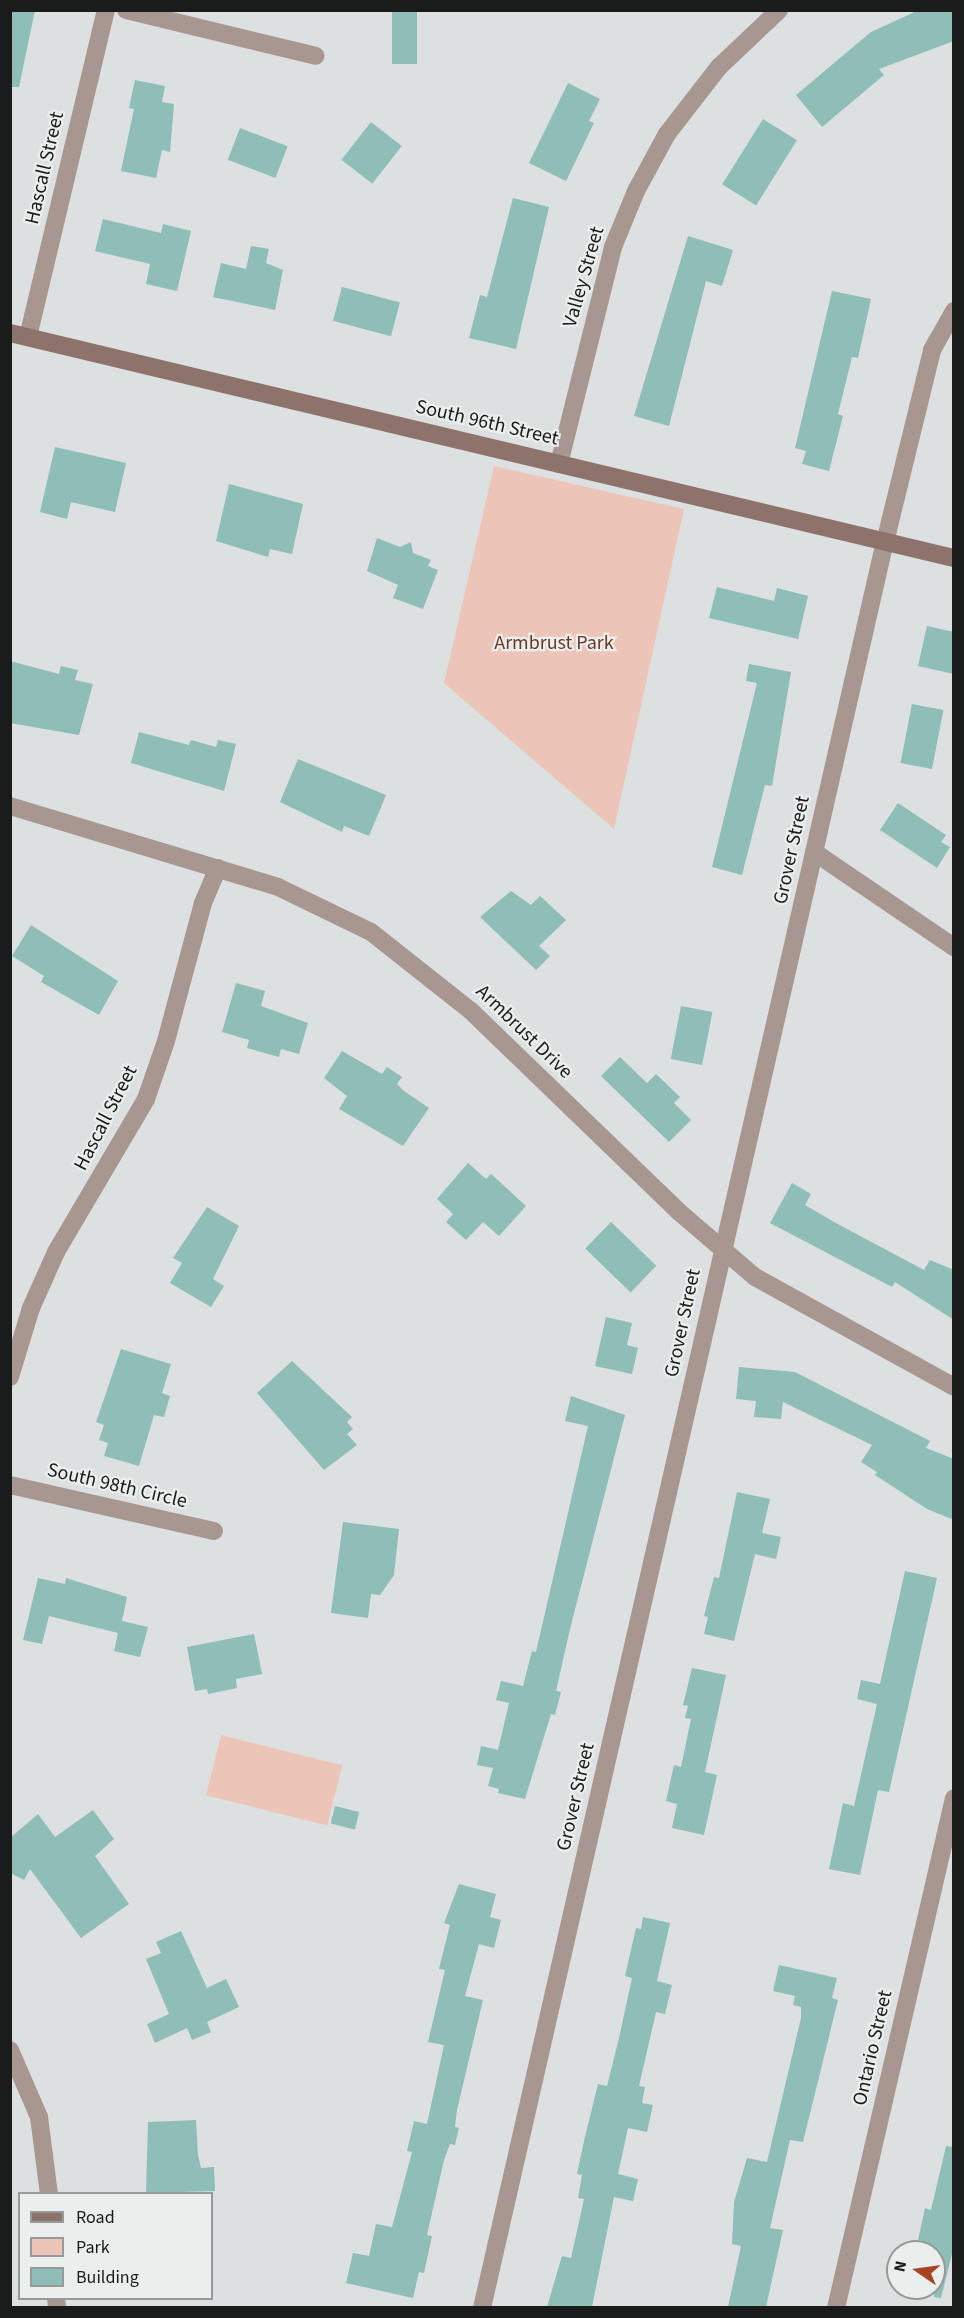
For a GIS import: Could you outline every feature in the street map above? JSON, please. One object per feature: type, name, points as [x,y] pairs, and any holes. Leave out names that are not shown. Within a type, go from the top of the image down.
[{"type":"street","name":"Hascall Street","points":[[19,335],[106,10]]},
{"type":"street","points":[[126,10],[316,56]]},
{"type":"street","name":"Valley Street","points":[[559,464],[613,247],[636,191],[681,115],[719,67],[779,10]]},
{"type":"street","name":"Grover Street","points":[[482,2307],[885,542],[932,350],[954,310]]},
{"type":"street","name":"South 96th Street","points":[[19,335],[954,558]]},
{"type":"street","name":"Armbrust Drive","points":[[10,806],[218,868],[324,906],[416,963],[722,1250],[755,1277],[954,1387]]},
{"type":"street","points":[[814,852],[954,947]]},
{"type":"street","name":"Hascall Street","points":[[10,1377],[31,1308],[56,1252],[146,1099],[166,1041],[203,903],[218,868]]},
{"type":"street","name":"South 98th Circle","points":[[10,1485],[214,1531]]},
{"type":"street","name":"Ontario Street","points":[[836,2307],[954,1798]]},
{"type":"street","points":[[10,2050],[34,2097],[42,2133],[49,2192]]},
{"type":"green space","name":"Armbrust Park","points":[[494,466],[684,509],[614,829],[444,683]]},
{"type":"green space","points":[[221,1735],[342,1765],[327,1825],[206,1795]]},
{"type":"building","points":[[10,10],[35,10],[19,87],[10,87]]},
{"type":"building","points":[[392,10],[417,10],[417,64],[392,64]]},
{"type":"building","points":[[919,10],[954,10],[954,41],[879,69],[884,75],[822,127],[796,95],[871,32]]},
{"type":"building","points":[[135,80],[165,86],[162,102],[174,104],[170,152],[162,150],[156,178],[121,171],[134,109],[129,108]]},
{"type":"building","points":[[568,83],[600,99],[589,121],[594,123],[566,181],[529,163]]},
{"type":"building","points":[[763,119],[797,140],[756,205],[722,184]]},
{"type":"building","points":[[371,122],[402,146],[372,184],[341,160]]},
{"type":"building","points":[[240,128],[288,146],[275,178],[228,160]]},
{"type":"building","points":[[513,198],[549,207],[516,349],[469,338],[480,295],[487,297]]},
{"type":"building","points":[[103,219],[161,233],[163,224],[191,231],[177,291],[146,284],[150,264],[95,251]]},
{"type":"building","points":[[688,236],[733,250],[722,286],[706,281],[669,426],[634,416]]},
{"type":"building","points":[[251,246],[269,249],[266,263],[283,270],[275,310],[213,297],[221,263],[246,269]]},
{"type":"building","points":[[342,287],[400,303],[391,336],[333,321]]},
{"type":"building","points":[[832,291],[871,299],[858,358],[852,357],[838,414],[843,416],[829,471],[802,464],[806,451],[795,448]]},
{"type":"building","points":[[55,447],[126,463],[115,512],[71,502],[67,519],[40,512]]},
{"type":"building","points":[[229,484],[303,504],[292,554],[270,549],[268,557],[216,541]]},
{"type":"building","points":[[377,538],[400,547],[411,542],[413,553],[431,560],[428,566],[438,570],[423,609],[393,598],[398,585],[367,571]]},
{"type":"building","points":[[717,587],[774,601],[777,588],[808,596],[798,639],[709,618]]},
{"type":"building","points":[[927,626],[954,632],[954,674],[918,666]]},
{"type":"building","points":[[10,661],[59,674],[61,666],[78,670],[75,680],[93,684],[79,735],[10,723]]},
{"type":"building","points":[[749,664],[791,672],[772,786],[765,785],[742,875],[712,867],[757,683],[746,681]]},
{"type":"building","points":[[912,704],[943,710],[932,769],[901,763]]},
{"type":"building","points":[[139,732],[189,745],[191,740],[216,747],[218,740],[236,744],[224,791],[131,763]]},
{"type":"building","points":[[298,759],[386,795],[369,836],[344,826],[342,832],[280,802]]},
{"type":"building","points":[[898,803],[946,835],[941,842],[950,847],[937,868],[880,830]]},
{"type":"building","points":[[511,891],[531,905],[540,896],[566,920],[539,946],[550,956],[536,970],[480,917]]},
{"type":"building","points":[[31,925],[118,981],[99,1015],[41,982],[44,976],[12,956]]},
{"type":"building","points":[[236,983],[265,991],[261,1006],[308,1023],[299,1054],[281,1049],[279,1057],[247,1048],[249,1040],[222,1032]]},
{"type":"building","points":[[681,1006],[712,1012],[702,1065],[671,1059]]},
{"type":"building","points":[[342,1051],[382,1074],[387,1067],[402,1077],[397,1084],[404,1091],[429,1108],[403,1146],[339,1109],[347,1096],[324,1078]]},
{"type":"building","points":[[620,1057],[647,1083],[656,1074],[680,1097],[674,1103],[691,1120],[669,1142],[601,1076]]},
{"type":"building","points":[[468,1163],[486,1179],[491,1174],[526,1206],[499,1236],[483,1222],[466,1240],[446,1222],[453,1214],[437,1199]]},
{"type":"building","points":[[792,1183],[811,1194],[805,1205],[834,1222],[924,1270],[930,1260],[954,1270],[954,1320],[895,1282],[892,1287],[770,1223]]},
{"type":"building","points":[[207,1207],[239,1226],[213,1279],[224,1286],[211,1307],[170,1283],[182,1263],[173,1258]]},
{"type":"building","points":[[611,1222],[656,1266],[631,1292],[585,1249]]},
{"type":"building","points":[[606,1317],[632,1323],[627,1345],[638,1348],[632,1374],[595,1366]]},
{"type":"building","points":[[121,1349],[171,1364],[162,1393],[170,1396],[164,1417],[154,1415],[139,1466],[104,1456],[108,1443],[99,1440],[104,1425],[96,1422]]},
{"type":"building","points":[[292,1361],[352,1417],[347,1422],[353,1429],[347,1434],[357,1445],[324,1470],[257,1393]]},
{"type":"building","points":[[739,1367],[795,1372],[930,1441],[926,1448],[954,1459],[954,1520],[927,1509],[875,1475],[877,1472],[861,1462],[872,1445],[783,1402],[781,1419],[754,1417],[756,1401],[736,1399]]},
{"type":"building","points":[[571,1396],[625,1415],[570,1629],[556,1691],[561,1692],[555,1715],[551,1714],[525,1799],[498,1793],[499,1789],[488,1786],[493,1768],[477,1765],[481,1746],[498,1750],[509,1703],[496,1700],[501,1681],[523,1686],[532,1651],[536,1652],[588,1426],[565,1421]]},
{"type":"building","points":[[737,1492],[770,1499],[762,1533],[781,1537],[776,1559],[755,1554],[734,1641],[704,1634],[708,1617],[704,1616],[714,1577],[719,1578]]},
{"type":"building","points":[[343,1522],[399,1529],[394,1575],[380,1595],[371,1594],[368,1618],[331,1613]]},
{"type":"building","points":[[905,1571],[937,1578],[889,1792],[878,1790],[860,1875],[829,1869],[843,1803],[854,1806],[877,1704],[857,1699],[861,1680],[880,1684]]},
{"type":"building","points":[[38,1578],[65,1584],[66,1578],[127,1597],[122,1621],[148,1627],[140,1657],[114,1651],[118,1633],[49,1616],[42,1644],[23,1640]]},
{"type":"building","points":[[254,1634],[262,1674],[236,1679],[237,1688],[208,1694],[207,1689],[195,1691],[187,1647]]},
{"type":"building","points":[[692,1668],[726,1675],[705,1772],[717,1775],[704,1835],[672,1828],[677,1804],[666,1801],[674,1765],[681,1767],[691,1719],[685,1718],[688,1706],[683,1705]]},
{"type":"building","points":[[335,1806],[359,1812],[355,1830],[331,1823]]},
{"type":"building","points":[[93,1810],[114,1839],[95,1856],[129,1904],[81,1938],[30,1869],[24,1880],[10,1873],[10,1838],[38,1814],[55,1837]]},
{"type":"building","points":[[459,1884],[496,1894],[490,1917],[501,1920],[494,1948],[479,1944],[465,1996],[483,2000],[457,2110],[455,2127],[459,2128],[455,2145],[450,2144],[444,2160],[427,2235],[432,2236],[424,2273],[419,2272],[413,2298],[346,2283],[353,2253],[369,2256],[376,2224],[392,2227],[412,2152],[407,2151],[414,2121],[427,2124],[444,2045],[428,2042],[445,1970],[439,1969],[450,1925],[444,1923]]},
{"type":"building","points":[[643,1917],[670,1923],[657,1981],[672,1985],[665,2014],[656,2012],[639,2086],[645,2087],[642,2103],[653,2105],[647,2132],[628,2128],[618,2174],[638,2179],[633,2201],[614,2197],[592,2307],[547,2307],[562,2256],[571,2258],[584,2199],[578,2198],[582,2175],[577,2174],[598,2084],[607,2086],[632,1978],[625,1976],[636,1928],[641,1929]]},
{"type":"building","points":[[181,1931],[207,1988],[226,1979],[239,2007],[207,2022],[211,2032],[192,2040],[187,2028],[155,2043],[147,2024],[169,2014],[146,1959],[161,1953],[156,1942]]},
{"type":"building","points":[[779,1965],[837,1978],[832,1998],[838,2000],[803,2142],[790,2140],[770,2228],[783,2230],[766,2307],[728,2307],[741,2246],[732,2244],[734,2202],[747,2158],[767,2162],[801,2018],[801,2007],[793,2005],[795,1996],[773,1991]]},
{"type":"building","points":[[196,2120],[201,2168],[214,2167],[215,2191],[146,2192],[148,2122]]},
{"type":"building","points":[[946,2146],[954,2147],[954,2246],[946,2278],[946,2240],[918,2240],[925,2208],[931,2210]]}]
